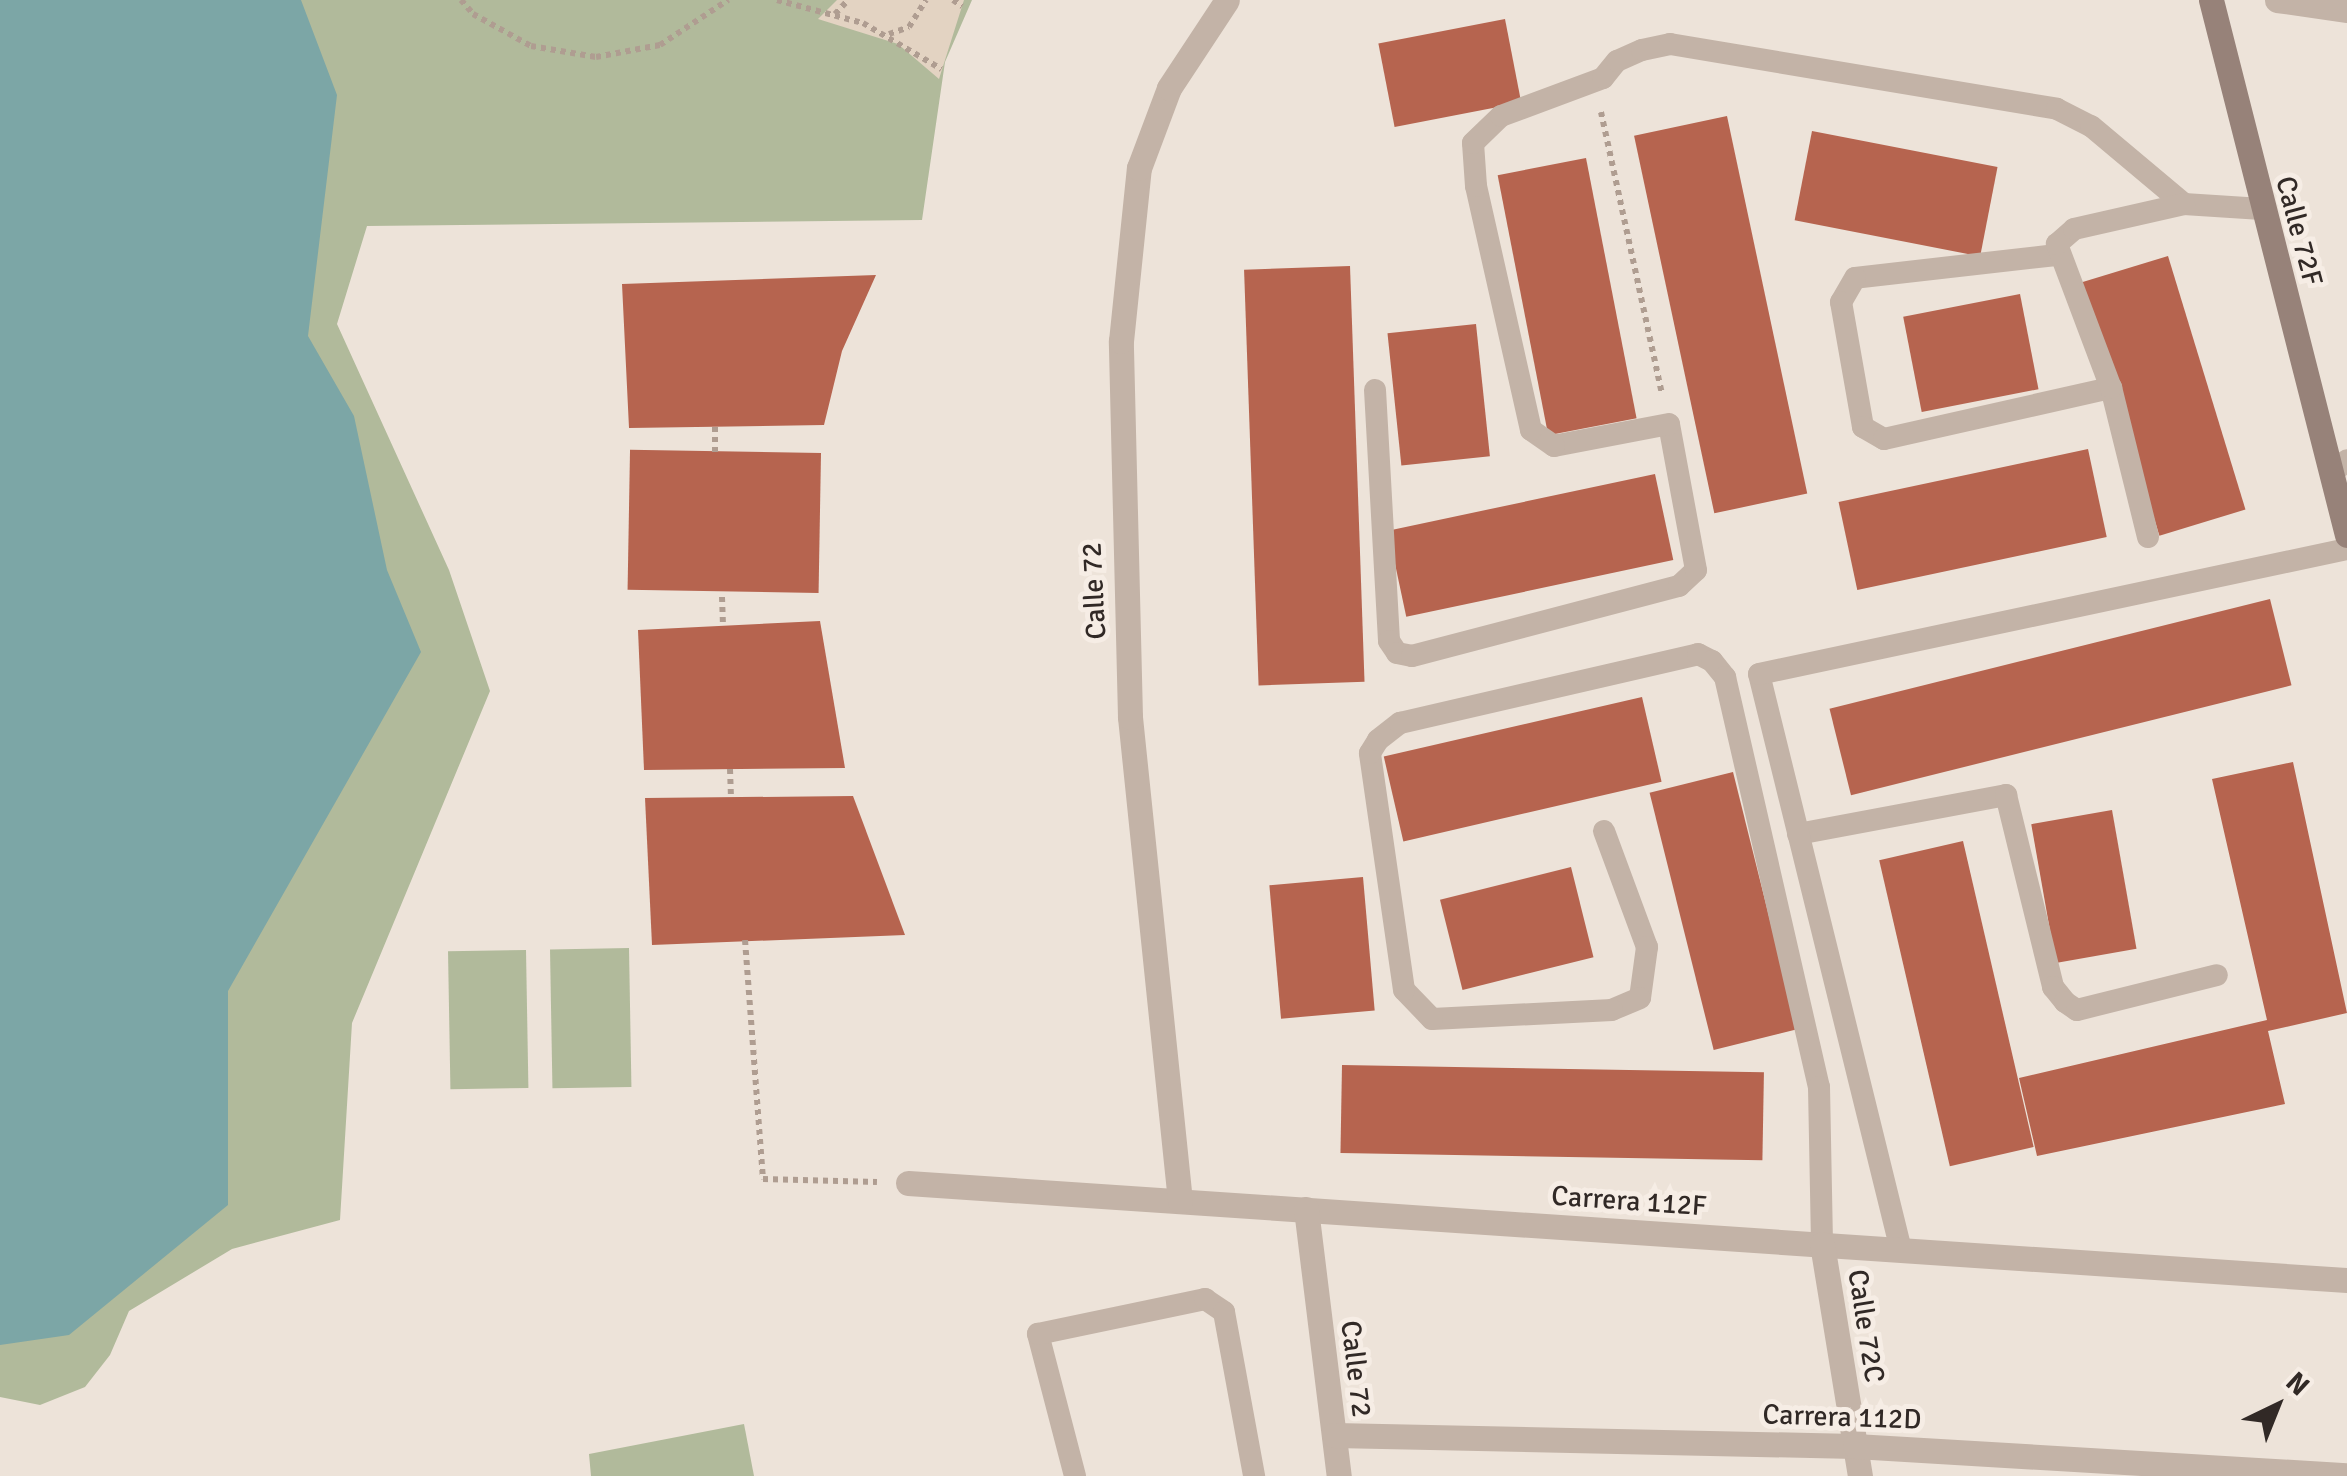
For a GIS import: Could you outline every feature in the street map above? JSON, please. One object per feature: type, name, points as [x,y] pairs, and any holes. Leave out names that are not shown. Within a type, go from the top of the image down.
[{"type":"street","name":"Calle 72","points":[[1180,1201],[1130,717],[1121,341],[1139,168],[1169,88],[1227,0]]},
{"type":"street","name":"Calle 72F","points":[[2210,0],[2262,209],[2339,467],[2347,535]]},
{"type":"street","points":[[2276,0],[2347,10]]},
{"type":"street","name":"Carrera 112F","points":[[908,1182],[2347,1280]]},
{"type":"street","name":"Calle 72","points":[[1306,1209],[1339,1476]]},
{"type":"street","name":"Calle 72C","points":[[1822,1244],[1860,1476]]},
{"type":"street","name":"Carrera 112D","points":[[1334,1435],[1855,1446],[2347,1475]]},
{"type":"lane","points":[[1376,390],[1389,641],[1397,653],[1412,656],[1679,586],[1696,570],[1697,554],[1669,424],[1554,446],[1531,430],[1476,186],[1473,143],[1501,116],[1603,78],[1617,61],[1670,44],[2057,109],[2091,126],[2184,204]]},
{"type":"lane","points":[[2148,537],[2111,388],[2056,255],[2057,244],[2074,229],[2184,204],[2262,209]]},
{"type":"lane","points":[[2056,255],[1850,283],[1842,302],[1863,427],[1884,439],[2111,388]]},
{"type":"lane","points":[[1901,1250],[1759,674],[2347,550]]},
{"type":"lane","points":[[1604,831],[1647,947],[1640,998],[1612,1010],[1432,1019],[1404,990],[1370,753],[1378,740],[1400,723],[1698,654],[1712,661],[1725,678],[1820,1087],[1822,1244]]},
{"type":"lane","points":[[1798,834],[2006,795],[2053,987],[2065,1002],[2077,1010],[2217,976]]},
{"type":"lane","points":[[1075,1476],[1038,1334],[1205,1299],[1224,1312],[1254,1476]]},
{"type":"path","points":[[461,0],[474,14],[531,46],[596,57],[660,45],[728,0]]},
{"type":"path","points":[[777,0],[835,14],[889,34],[941,69]]},
{"type":"path","points":[[835,14],[848,0]]},
{"type":"path","points":[[889,34],[908,27],[926,0]]},
{"type":"path","points":[[953,0],[962,6]]},
{"type":"path","points":[[1603,78],[1598,100],[1669,424]]},
{"type":"path","points":[[715,427],[715,455]]},
{"type":"path","points":[[722,598],[723,626]]},
{"type":"path","points":[[730,769],[731,797]]},
{"type":"path","points":[[745,940],[763,1179],[908,1182]]},
{"type":"green space","points":[[0,0],[972,0],[945,62],[922,220],[367,226],[337,324],[449,570],[490,691],[352,1023],[340,1220],[232,1249],[129,1311],[110,1355],[85,1387],[40,1405],[0,1397]]},
{"type":"green space","points":[[629,948],[631,1087],[552,1088],[550,949]]},
{"type":"green space","points":[[526,950],[528,1088],[450,1089],[448,951]]},
{"type":"green space","points":[[744,1424],[754,1476],[591,1476],[589,1454]]},
{"type":"shaded area","points":[[837,0],[964,0],[939,79],[898,44],[818,19]]},
{"type":"water","points":[[0,0],[301,0],[337,95],[308,336],[354,416],[387,570],[421,652],[228,991],[228,1205],[69,1335],[0,1345]]},
{"type":"building","points":[[1505,19],[1521,102],[1395,127],[1378,44]]},
{"type":"building","points":[[1727,116],[1807,494],[1714,513],[1634,136]]},
{"type":"building","points":[[1812,131],[1998,167],[1980,256],[1795,220]]},
{"type":"building","points":[[1586,158],[1637,418],[1548,435],[1498,175]]},
{"type":"building","points":[[2168,256],[2245,509],[2159,536],[2082,282]]},
{"type":"building","points":[[1350,266],[1365,682],[1259,685],[1244,270]]},
{"type":"building","points":[[876,275],[842,351],[824,425],[629,428],[622,284]]},
{"type":"building","points":[[2020,294],[2039,389],[1922,412],[1903,317]]},
{"type":"building","points":[[1476,324],[1490,456],[1401,466],[1387,333]]},
{"type":"building","points":[[2088,449],[2107,537],[1857,590],[1839,502]]},
{"type":"building","points":[[630,450],[821,453],[819,593],[628,590]]},
{"type":"building","points":[[1655,474],[1673,560],[1406,617],[1388,531]]},
{"type":"building","points":[[2270,599],[2292,685],[1851,795],[1829,709]]},
{"type":"building","points":[[820,621],[845,768],[644,770],[638,630]]},
{"type":"building","points":[[1642,697],[1662,782],[1403,841],[1384,757]]},
{"type":"building","points":[[2293,762],[2347,1013],[2268,1031],[2285,1104],[2037,1156],[2019,1078],[2267,1020],[2212,779]]},
{"type":"building","points":[[1733,772],[1797,1029],[1714,1050],[1650,793]]},
{"type":"building","points":[[853,796],[905,935],[652,945],[645,798]]},
{"type":"building","points":[[2112,810],[2136,949],[2056,963],[2031,824]]},
{"type":"building","points":[[1963,841],[2034,1147],[1950,1166],[1879,860]]},
{"type":"building","points":[[1571,867],[1593,957],[1463,990],[1440,900]]},
{"type":"building","points":[[1363,877],[1375,1010],[1281,1019],[1269,885]]},
{"type":"building","points":[[1342,1065],[1764,1072],[1762,1160],[1340,1153]]}]
